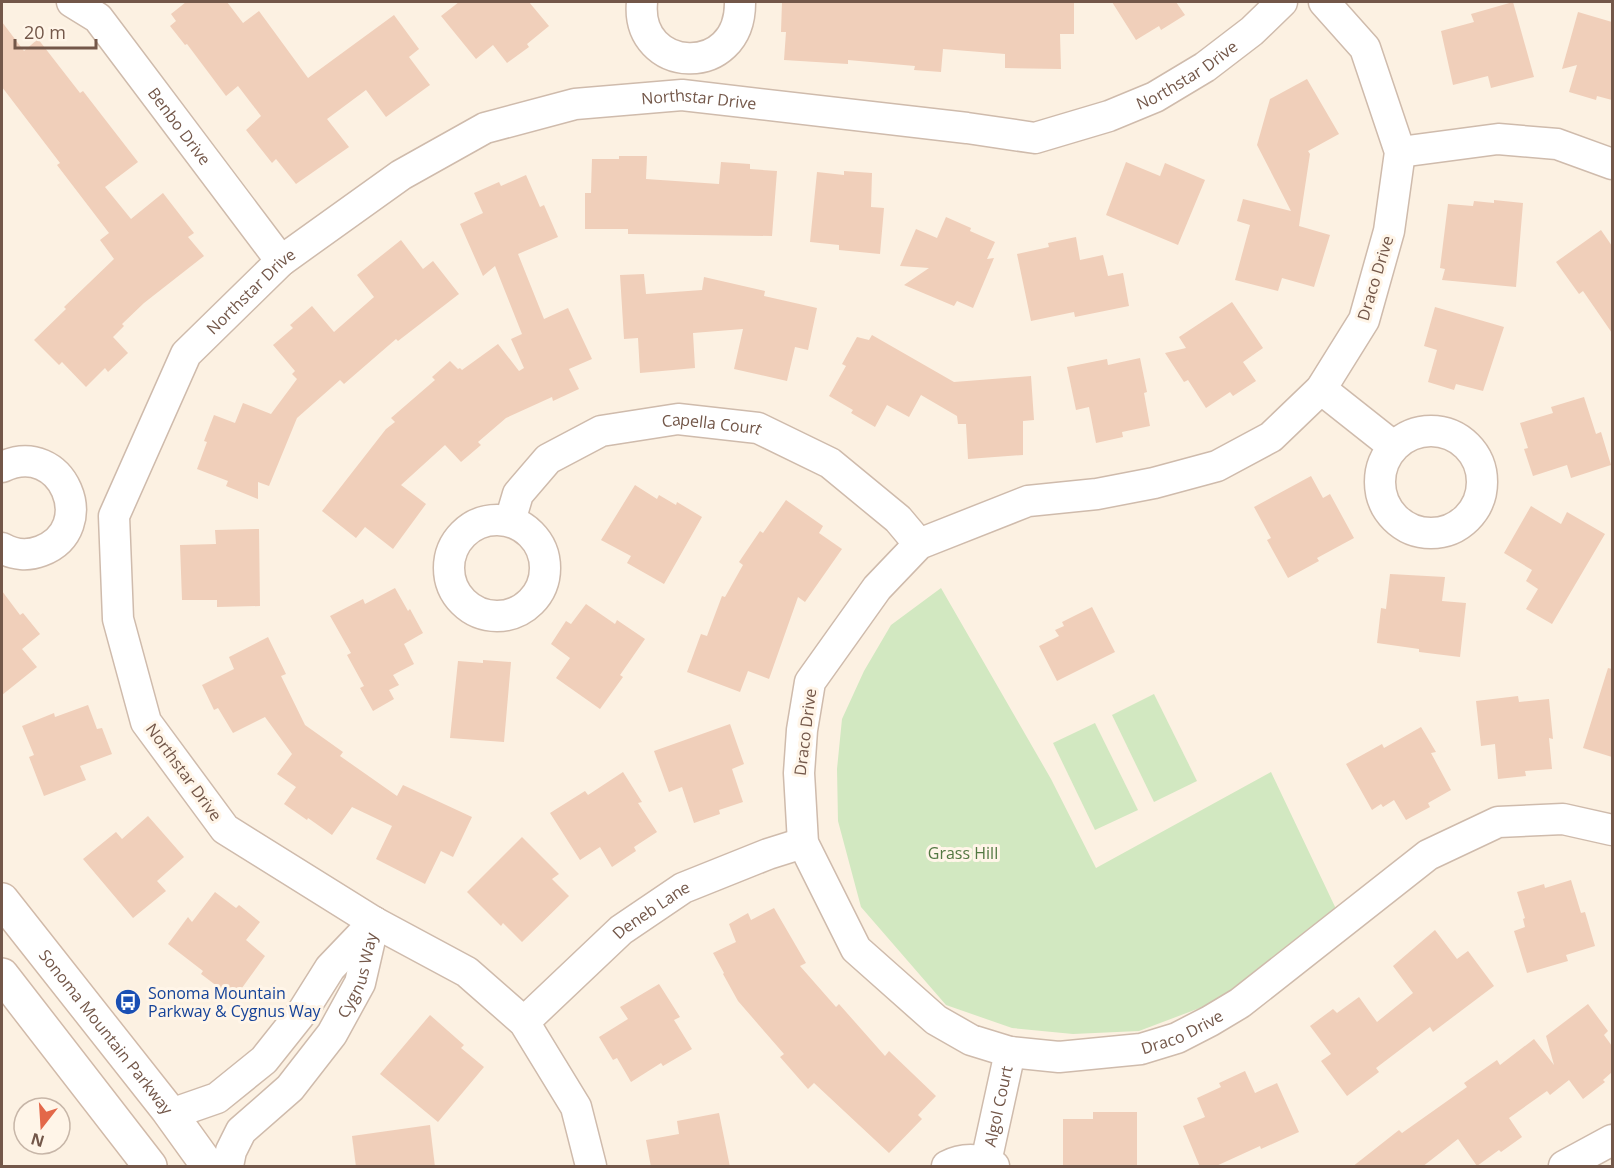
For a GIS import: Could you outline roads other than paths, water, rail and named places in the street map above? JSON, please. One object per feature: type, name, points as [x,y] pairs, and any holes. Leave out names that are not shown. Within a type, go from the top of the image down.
[{"type":"main road","name":"Sonoma Mountain Parkway","points":[[2,900],[171,1114],[208,1167]]},
{"type":"main road","points":[[2,975],[150,1167]]},
{"type":"main road","points":[[150,1167],[171,1114]]},
{"type":"street","name":"Benbo Drive","points":[[72,2],[98,18],[281,261]]},
{"type":"street","points":[[642,2],[640,13],[645,30],[654,44],[668,54],[685,58],[700,58],[726,43],[736,30],[740,16],[740,2]]},
{"type":"street","name":"Northstar Drive","points":[[591,1167],[576,1107],[524,1022],[467,972],[374,922],[225,829],[146,722],[118,619],[114,516],[186,354],[281,261],[401,175],[485,128],[575,104],[681,94],[1035,138],[1109,116],[1155,97],[1205,67],[1252,31],[1282,2]]},
{"type":"street","name":"Draco Drive","points":[[1324,2],[1365,48],[1400,152],[1389,231],[1364,320],[1322,389],[1271,437],[1217,466],[1154,483],[1097,494],[1028,501],[919,544],[877,588],[810,682],[798,773],[803,843],[856,949],[936,1020],[971,1040],[1010,1052],[1059,1057],[1141,1048],[1177,1038],[1210,1021],[1240,1003],[1428,855],[1498,822],[1563,819],[1612,831]]},
{"type":"street","points":[[681,94],[685,58]]},
{"type":"street","points":[[1400,152],[1498,140],[1557,144],[1612,164]]},
{"type":"street","points":[[1322,389],[1393,447]]},
{"type":"street","name":"Capella Court","points":[[510,521],[518,494],[548,459],[601,431],[678,419],[758,428],[830,463],[898,519],[919,544]]},
{"type":"street","points":[[2,467],[17,462],[31,462],[45,466],[57,474],[65,485],[70,498],[71,513],[59,540],[47,549],[33,554],[18,554],[2,548]]},
{"type":"street","points":[[71,513],[114,516]]},
{"type":"street","name":"Deneb Lane","points":[[524,1022],[621,930],[683,888],[768,854],[803,843]]},
{"type":"street","name":"Cygnus Way","points":[[171,1114],[217,1098],[264,1060],[303,1011],[330,968],[374,922]]},
{"type":"street","name":"Cygnus Way","points":[[228,1167],[231,1151],[241,1131],[290,1088],[333,1034],[360,983],[374,922]]},
{"type":"street","name":"Algol Court","points":[[947,1167],[955,1162],[970,1160],[990,1164],[1010,1052]]},
{"type":"street","points":[[1564,1167],[1612,1140]]},
{"type":"place","name":"Sonoma Mountain Parkway & Cygnus Way","points":[[128,1002]]},
{"type":"park label","name":"Grass Hill","points":[[963,853]]}]
